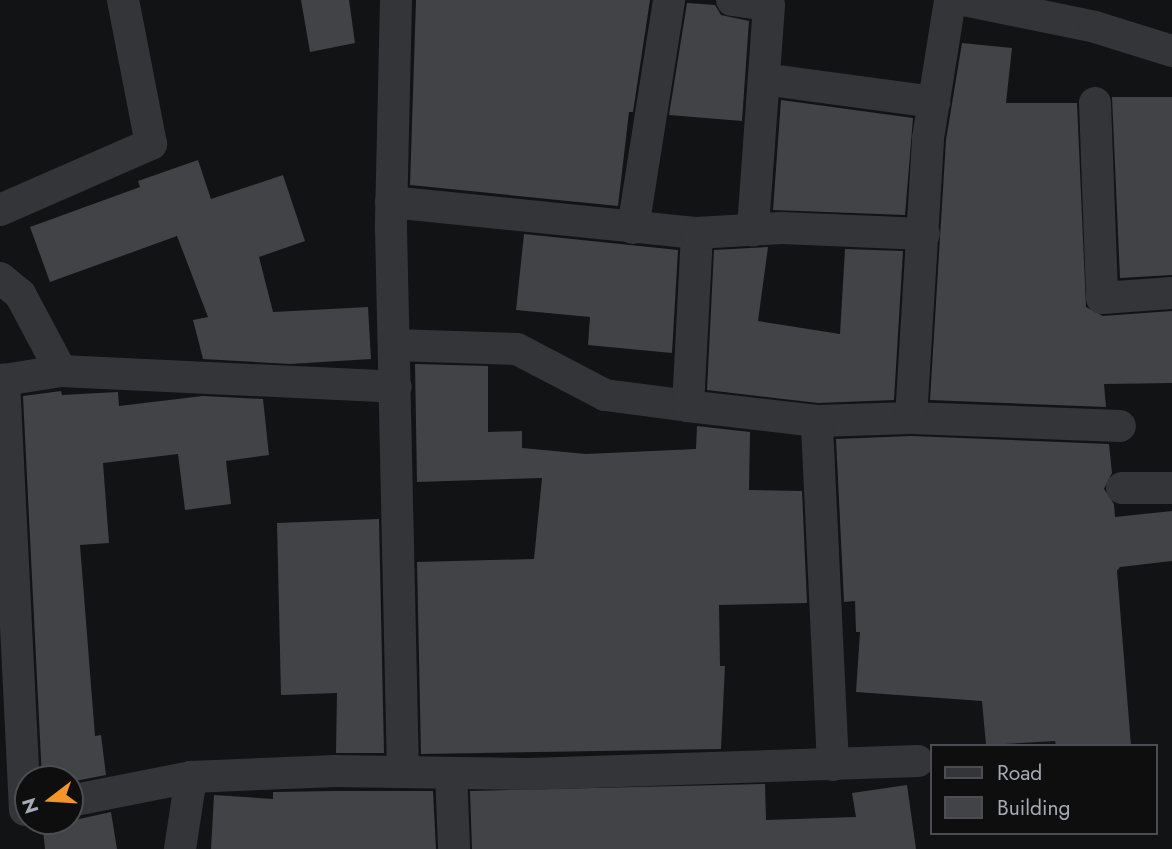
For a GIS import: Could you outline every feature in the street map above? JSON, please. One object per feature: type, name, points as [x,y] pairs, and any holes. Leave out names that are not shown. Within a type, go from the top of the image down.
[{"type":"street","points":[[0,210],[151,144],[123,0]]},
{"type":"street","points":[[396,0],[391,202],[403,772]]},
{"type":"street","points":[[633,228],[669,0]]},
{"type":"street","points":[[732,0],[769,5],[752,230]]},
{"type":"street","points":[[911,418],[934,102],[950,0]]},
{"type":"street","points":[[964,0],[1095,27],[1172,51]]},
{"type":"street","points":[[764,79],[934,102]]},
{"type":"street","points":[[1095,103],[1102,298],[1172,293]]},
{"type":"street","points":[[391,202],[697,233],[752,230],[924,233]]},
{"type":"street","points":[[688,406],[697,233]]},
{"type":"street","points":[[0,278],[20,294],[61,370]]},
{"type":"street","points":[[394,345],[517,349],[605,395],[817,421],[911,418],[1120,426]]},
{"type":"street","points":[[17,765],[4,380],[61,370],[396,387]]},
{"type":"street","points":[[817,421],[832,765]]},
{"type":"street","points":[[1122,488],[1172,488]]},
{"type":"street","points":[[84,798],[191,777],[832,765],[918,761]]},
{"type":"street","points":[[451,773],[454,849]]},
{"type":"street","points":[[180,849],[191,777]]},
{"type":"building","points":[[301,0],[349,0],[355,43],[310,52]]},
{"type":"building","points":[[416,0],[650,0],[633,112],[629,112],[618,206],[410,185]]},
{"type":"building","points":[[687,3],[715,5],[721,15],[749,21],[742,121],[669,115]]},
{"type":"building","points":[[962,43],[1012,48],[1006,103],[1077,103],[1086,307],[1103,316],[1172,311],[1172,383],[1104,384],[1106,407],[930,400],[946,140]]},
{"type":"building","points":[[1112,97],[1172,97],[1172,275],[1120,278]]},
{"type":"building","points":[[781,100],[913,118],[905,215],[773,210]]},
{"type":"building","points":[[198,160],[211,199],[283,175],[305,241],[259,257],[273,312],[368,307],[371,359],[290,364],[203,359],[193,320],[208,317],[177,236],[50,282],[30,227],[140,187],[138,181]]},
{"type":"building","points":[[524,234],[678,250],[672,353],[588,345],[590,317],[516,310]]},
{"type":"building","points":[[768,247],[758,321],[840,334],[845,249],[903,251],[894,400],[818,403],[707,390],[714,250]]},
{"type":"building","points":[[415,364],[488,366],[488,432],[522,431],[522,448],[586,454],[696,449],[697,426],[750,432],[749,490],[802,491],[807,603],[719,605],[720,666],[725,666],[721,749],[421,754],[417,562],[534,559],[542,478],[417,482]]},
{"type":"building","points":[[61,391],[62,395],[118,392],[119,406],[203,396],[263,399],[269,455],[226,461],[231,504],[185,510],[178,454],[103,463],[109,543],[80,545],[95,736],[101,735],[106,775],[84,779],[84,765],[41,765],[23,396]]},
{"type":"building","points":[[911,436],[1109,444],[1112,473],[1104,489],[1114,504],[1115,517],[1172,511],[1172,561],[1120,567],[1117,571],[1131,744],[1056,744],[1055,741],[986,744],[982,701],[856,692],[860,632],[856,632],[855,601],[844,602],[836,439]]},
{"type":"building","points":[[379,519],[384,753],[336,753],[337,693],[281,695],[277,523]]},
{"type":"building","points":[[765,784],[766,820],[856,817],[852,793],[907,785],[916,849],[472,849],[470,791]]},
{"type":"building","points":[[433,791],[436,849],[211,849],[214,795],[273,799],[273,792]]},
{"type":"building","points":[[111,812],[117,849],[45,849],[44,835],[84,835],[84,818]]}]
